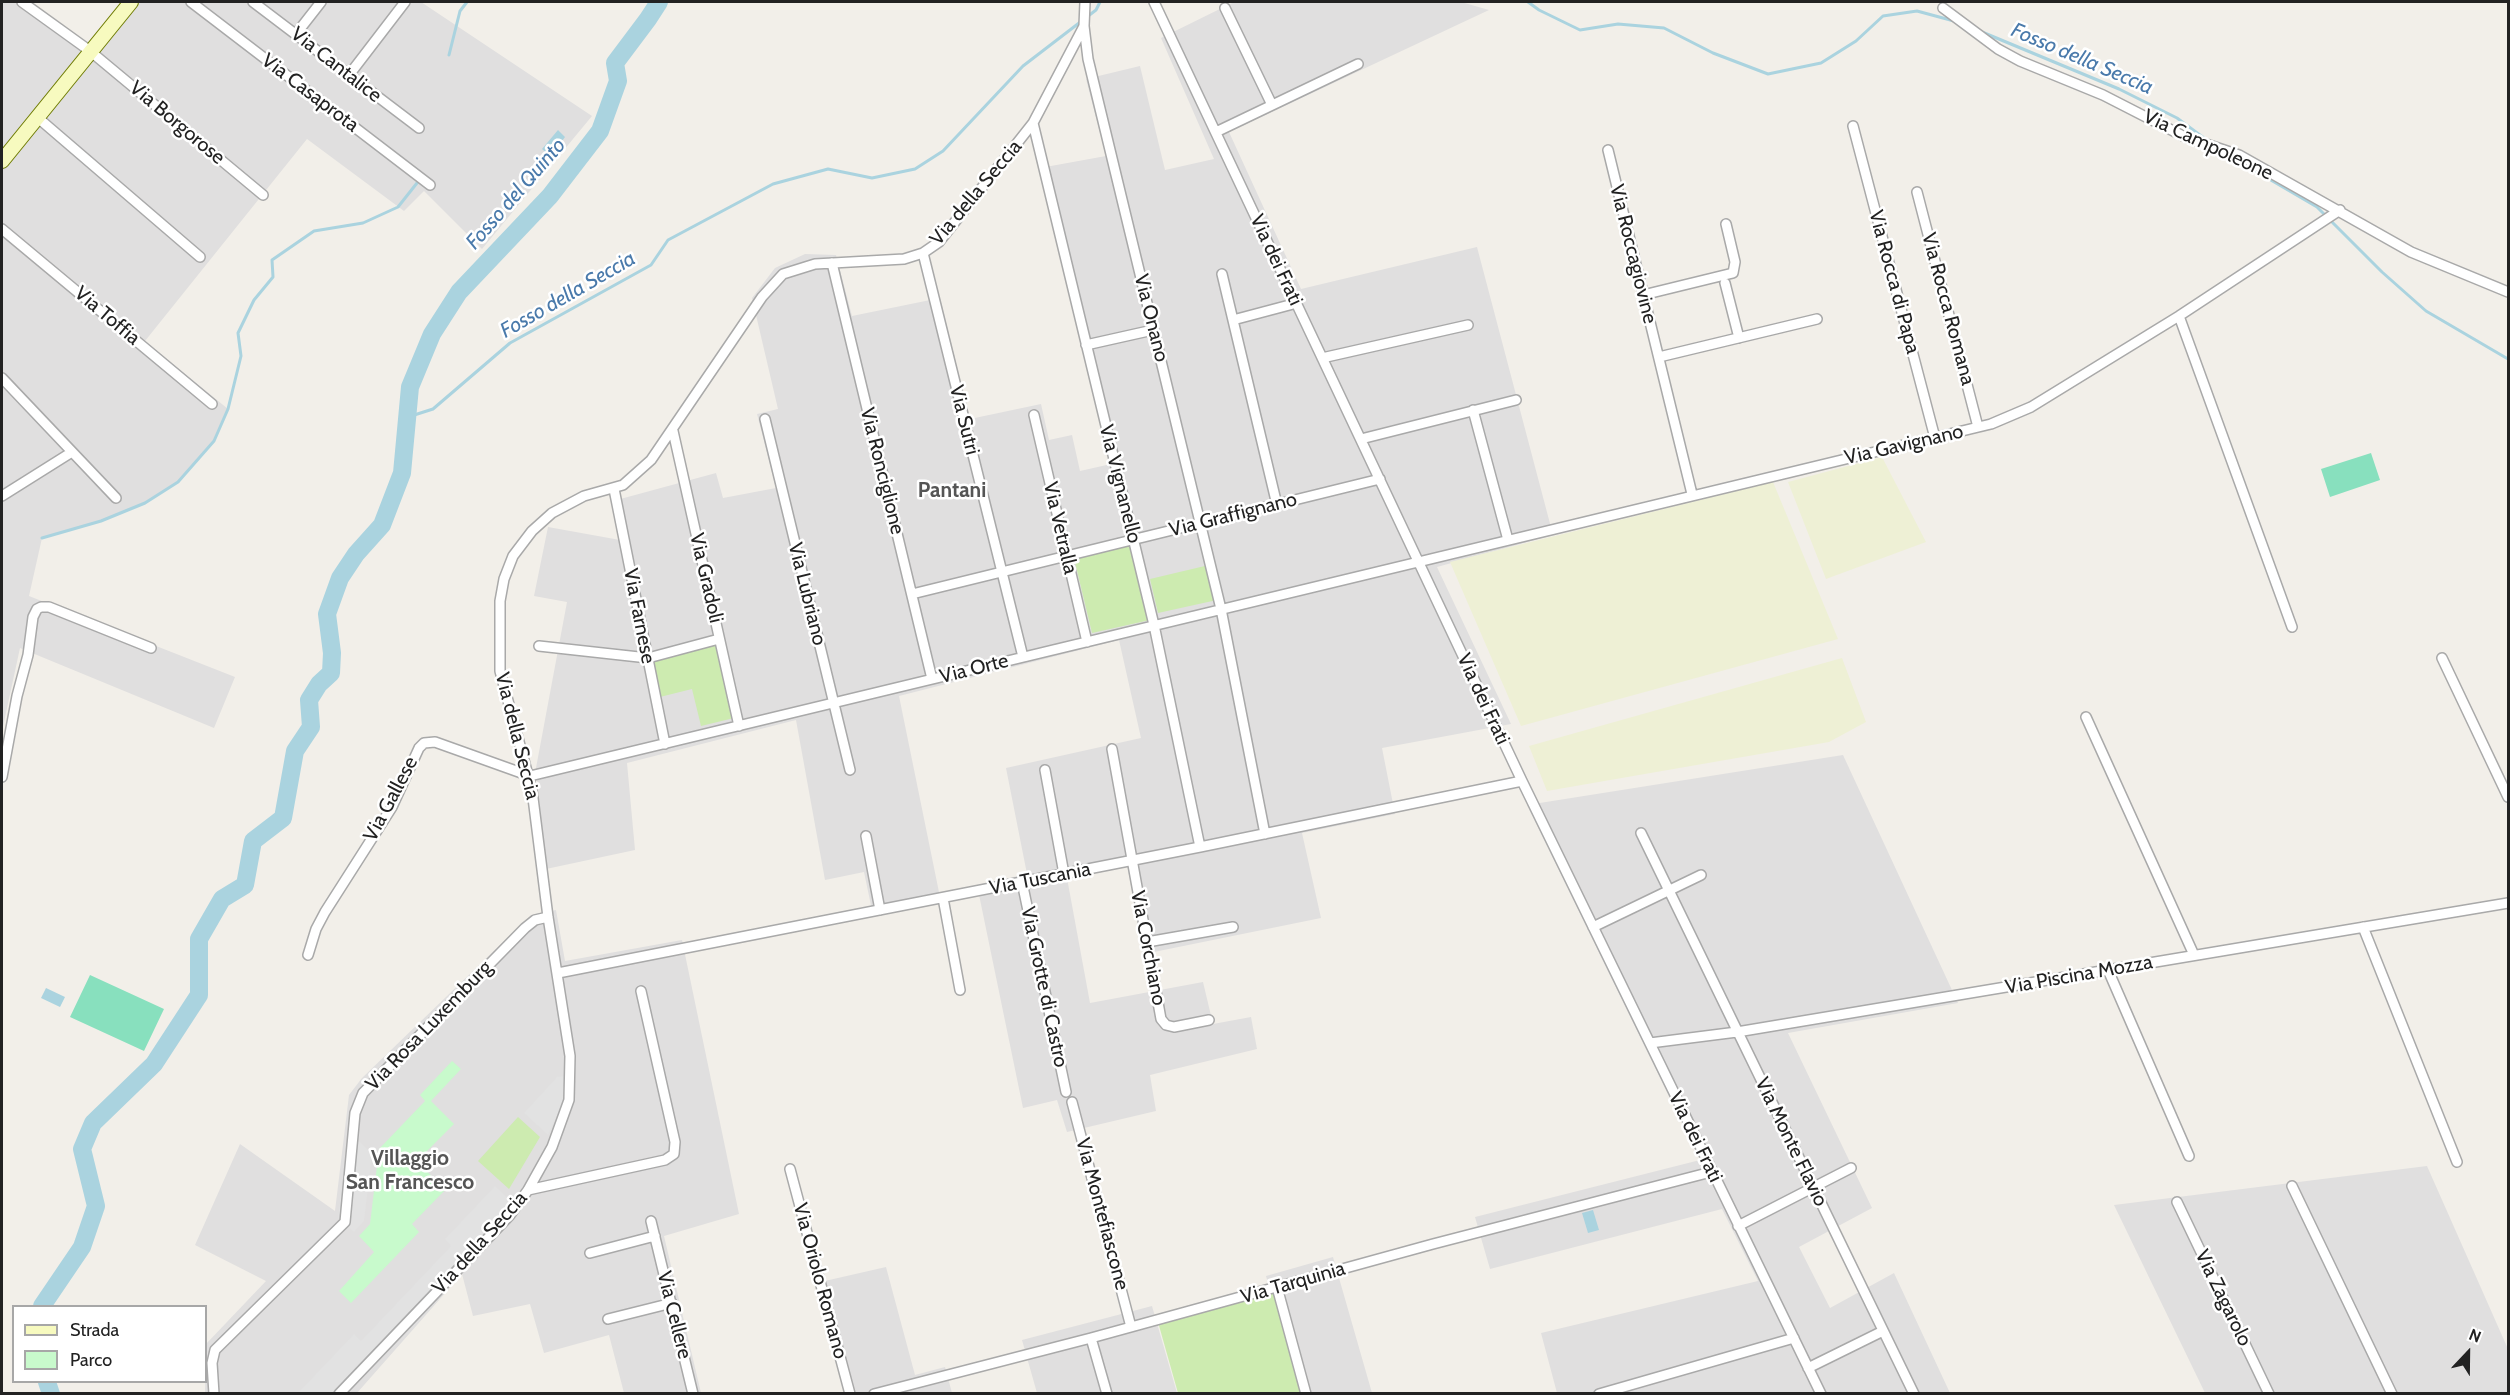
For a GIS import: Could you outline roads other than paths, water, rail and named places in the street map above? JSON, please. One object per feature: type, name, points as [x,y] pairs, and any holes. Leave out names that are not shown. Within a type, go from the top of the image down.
[{"type":"main road","points":[[2,161],[131,2]]},
{"type":"street","name":"Via Borgorose","points":[[22,2],[90,51],[263,195]]},
{"type":"street","name":"Via Casaprota","points":[[191,2],[430,185]]},
{"type":"street","name":"Via Cantalice","points":[[253,2],[419,128]]},
{"type":"street","points":[[296,34],[321,2]]},
{"type":"street","points":[[349,75],[405,2]]},
{"type":"street","name":"Via della Seccia","points":[[339,1394],[493,1234],[528,1190],[558,1136],[569,1100],[571,1064],[548,917],[530,776],[500,671],[500,607],[504,579],[520,546],[546,517],[579,498],[614,489],[626,483],[645,467],[658,452],[773,282],[795,269],[832,262],[891,261],[923,253],[944,237],[1033,123],[1084,26],[1085,2]]},
{"type":"street","name":"Via dei Frati","points":[[1154,2],[1522,781],[1821,1394]]},
{"type":"street","points":[[1226,8],[1272,105]]},
{"type":"street","name":"Via Campoleone","points":[[1943,8],[2020,61],[2103,95],[2175,133],[2229,151],[2340,210],[2411,252],[2508,292]]},
{"type":"street","name":"Via Onano","points":[[1084,26],[1088,59],[1202,523],[1265,834]]},
{"type":"street","points":[[1215,132],[1358,64]]},
{"type":"street","points":[[37,117],[200,257]]},
{"type":"street","name":"Via Vignanello","points":[[1033,123],[1154,625],[1200,847]]},
{"type":"street","name":"Via Rocca di Papa","points":[[1853,126],[1935,438]]},
{"type":"street","name":"Via Roccagiovine","points":[[1608,150],[1692,494]]},
{"type":"street","name":"Via Rocca Romana","points":[[1917,192],[1978,427]]},
{"type":"street","name":"Via Gavignano","points":[[1419,561],[2006,419],[2031,407],[2179,316],[2340,210]]},
{"type":"street","points":[[1643,295],[1733,273],[1735,262],[1726,224]]},
{"type":"street","name":"Via Toffia","points":[[2,230],[212,404]]},
{"type":"street","name":"Via Sutri","points":[[923,253],[1023,657]]},
{"type":"street","name":"Via Ronciglione","points":[[832,262],[932,679]]},
{"type":"street","points":[[1222,274],[1277,505]]},
{"type":"street","points":[[1725,283],[1739,338]]},
{"type":"street","points":[[1233,320],[1297,303]]},
{"type":"street","points":[[2179,316],[2292,627]]},
{"type":"street","points":[[1659,357],[1817,319]]},
{"type":"street","points":[[1323,358],[1468,325]]},
{"type":"street","points":[[1086,345],[1153,330]]},
{"type":"street","points":[[2,378],[116,498]]},
{"type":"street","points":[[1361,439],[1515,400]]},
{"type":"street","points":[[1473,410],[1508,540]]},
{"type":"street","name":"Via Vetralla","points":[[1034,415],[1087,642]]},
{"type":"street","name":"Via Lubriano","points":[[765,418],[850,770]]},
{"type":"street","name":"Via Gradoli","points":[[672,431],[739,726]]},
{"type":"street","points":[[2,496],[72,452]]},
{"type":"street","name":"Via Graffignano","points":[[912,594],[1380,479]]},
{"type":"street","name":"Via Farnese","points":[[614,489],[665,744]]},
{"type":"street","name":"Via Orte","points":[[530,776],[1419,561]]},
{"type":"street","points":[[2,777],[17,696],[28,655],[32,621],[37,609],[49,608],[151,648]]},
{"type":"street","points":[[539,646],[648,658],[719,639]]},
{"type":"street","points":[[2442,658],[2508,797]]},
{"type":"street","points":[[2086,717],[2194,955]]},
{"type":"street","name":"Via Gallese","points":[[308,955],[318,923],[392,807],[422,745],[435,742],[530,776]]},
{"type":"street","name":"Via Corchiano","points":[[1112,749],[1161,1017],[1164,1024],[1177,1027],[1209,1020]]},
{"type":"street","points":[[1045,770],[1064,874]]},
{"type":"street","name":"Via Tuscania","points":[[558,973],[1132,861],[1522,781]]},
{"type":"street","name":"Via Monte Flavio","points":[[1641,833],[1914,1394]]},
{"type":"street","points":[[866,836],[880,910]]},
{"type":"street","points":[[1593,927],[1701,875]]},
{"type":"street","name":"Via Grotte di Castro","points":[[1022,882],[1066,1092]]},
{"type":"street","points":[[943,898],[960,990]]},
{"type":"street","name":"Via Piscina Mozza","points":[[1650,1043],[1737,1032],[2508,903]]},
{"type":"street","name":"Via Rosa Luxemburg","points":[[214,1394],[212,1360],[216,1349],[345,1222],[355,1117],[363,1093],[525,928],[535,920],[548,917]]},
{"type":"street","points":[[1147,942],[1233,927]]},
{"type":"street","points":[[2363,927],[2457,1162]]},
{"type":"street","points":[[2108,970],[2189,1156]]},
{"type":"street","points":[[528,1190],[668,1159],[674,1154],[675,1142],[641,991]]},
{"type":"street","name":"Via Montefiascone","points":[[1072,1102],[1131,1327]]},
{"type":"street","points":[[1738,1226],[1851,1168]]},
{"type":"street","name":"Via Oriolo Romano","points":[[790,1169],[850,1394]]},
{"type":"street","name":"Via Tarquinia","points":[[874,1394],[905,1390],[1433,1244],[1711,1172]]},
{"type":"street","points":[[2292,1186],[2392,1394]]},
{"type":"street","name":"Via Zagarolo","points":[[2177,1202],[2269,1394]]},
{"type":"street","name":"Via Cellere","points":[[651,1221],[693,1394]]},
{"type":"street","points":[[590,1254],[656,1236]]},
{"type":"street","points":[[1277,1287],[1306,1394]]},
{"type":"street","points":[[608,1319],[672,1303]]},
{"type":"street","points":[[1808,1368],[1883,1331]]},
{"type":"street","points":[[1091,1338],[1107,1394]]},
{"type":"street","points":[[1599,1394],[1794,1338]]},
{"type":"water","points":[[558,130],[565,137],[549,155],[542,149]]},
{"type":"water","points":[[46,988],[65,997],[60,1007],[41,998]]},
{"type":"water","points":[[1593,1210],[1599,1230],[1588,1233],[1582,1213]]},
{"type":"waterway","points":[[449,55],[460,11],[467,2]]},
{"type":"waterway","name":"Fosso del Quinto","points":[[43,1305],[82,1247],[96,1206],[82,1149],[93,1123],[154,1064],[199,995],[199,939],[222,899],[245,885],[253,841],[283,818],[295,751],[311,727],[309,700],[319,684],[331,673],[332,653],[327,614],[340,578],[356,554],[382,525],[402,473],[410,387],[432,334],[459,292],[550,196],[600,131],[618,81],[615,63],[659,2]]},
{"type":"waterway","name":"Fosso della Seccia","points":[[408,417],[433,409],[510,343],[651,265],[668,240],[773,184],[828,169],[872,178],[915,169],[943,151],[1023,66],[1096,10],[1100,2]]},
{"type":"waterway","name":"Fosso della Seccia","points":[[1528,2],[1539,10],[1580,30],[1618,24],[1664,28],[1713,53],[1768,74],[1821,63],[1856,41],[1883,16],[1917,11],[1954,21]]},
{"type":"waterway","name":"Fosso della Seccia","points":[[1982,32],[2119,89],[2177,118],[2208,141]]},
{"type":"waterway","name":"Fosso della Seccia","points":[[2228,155],[2317,207],[2382,272],[2426,311],[2508,359]]},
{"type":"waterway","points":[[42,538],[101,521],[145,503],[178,482],[214,441],[228,409],[241,356],[238,333],[254,300],[273,277],[272,260],[314,231],[363,223],[398,207],[417,183]]},
{"type":"waterway","points":[[47,1383],[51,1394]]},
{"type":"district","name":"Pantani","points":[[952,491]]},
{"type":"district","name":"Villaggio San Francesco","points":[[410,1171]]}]
